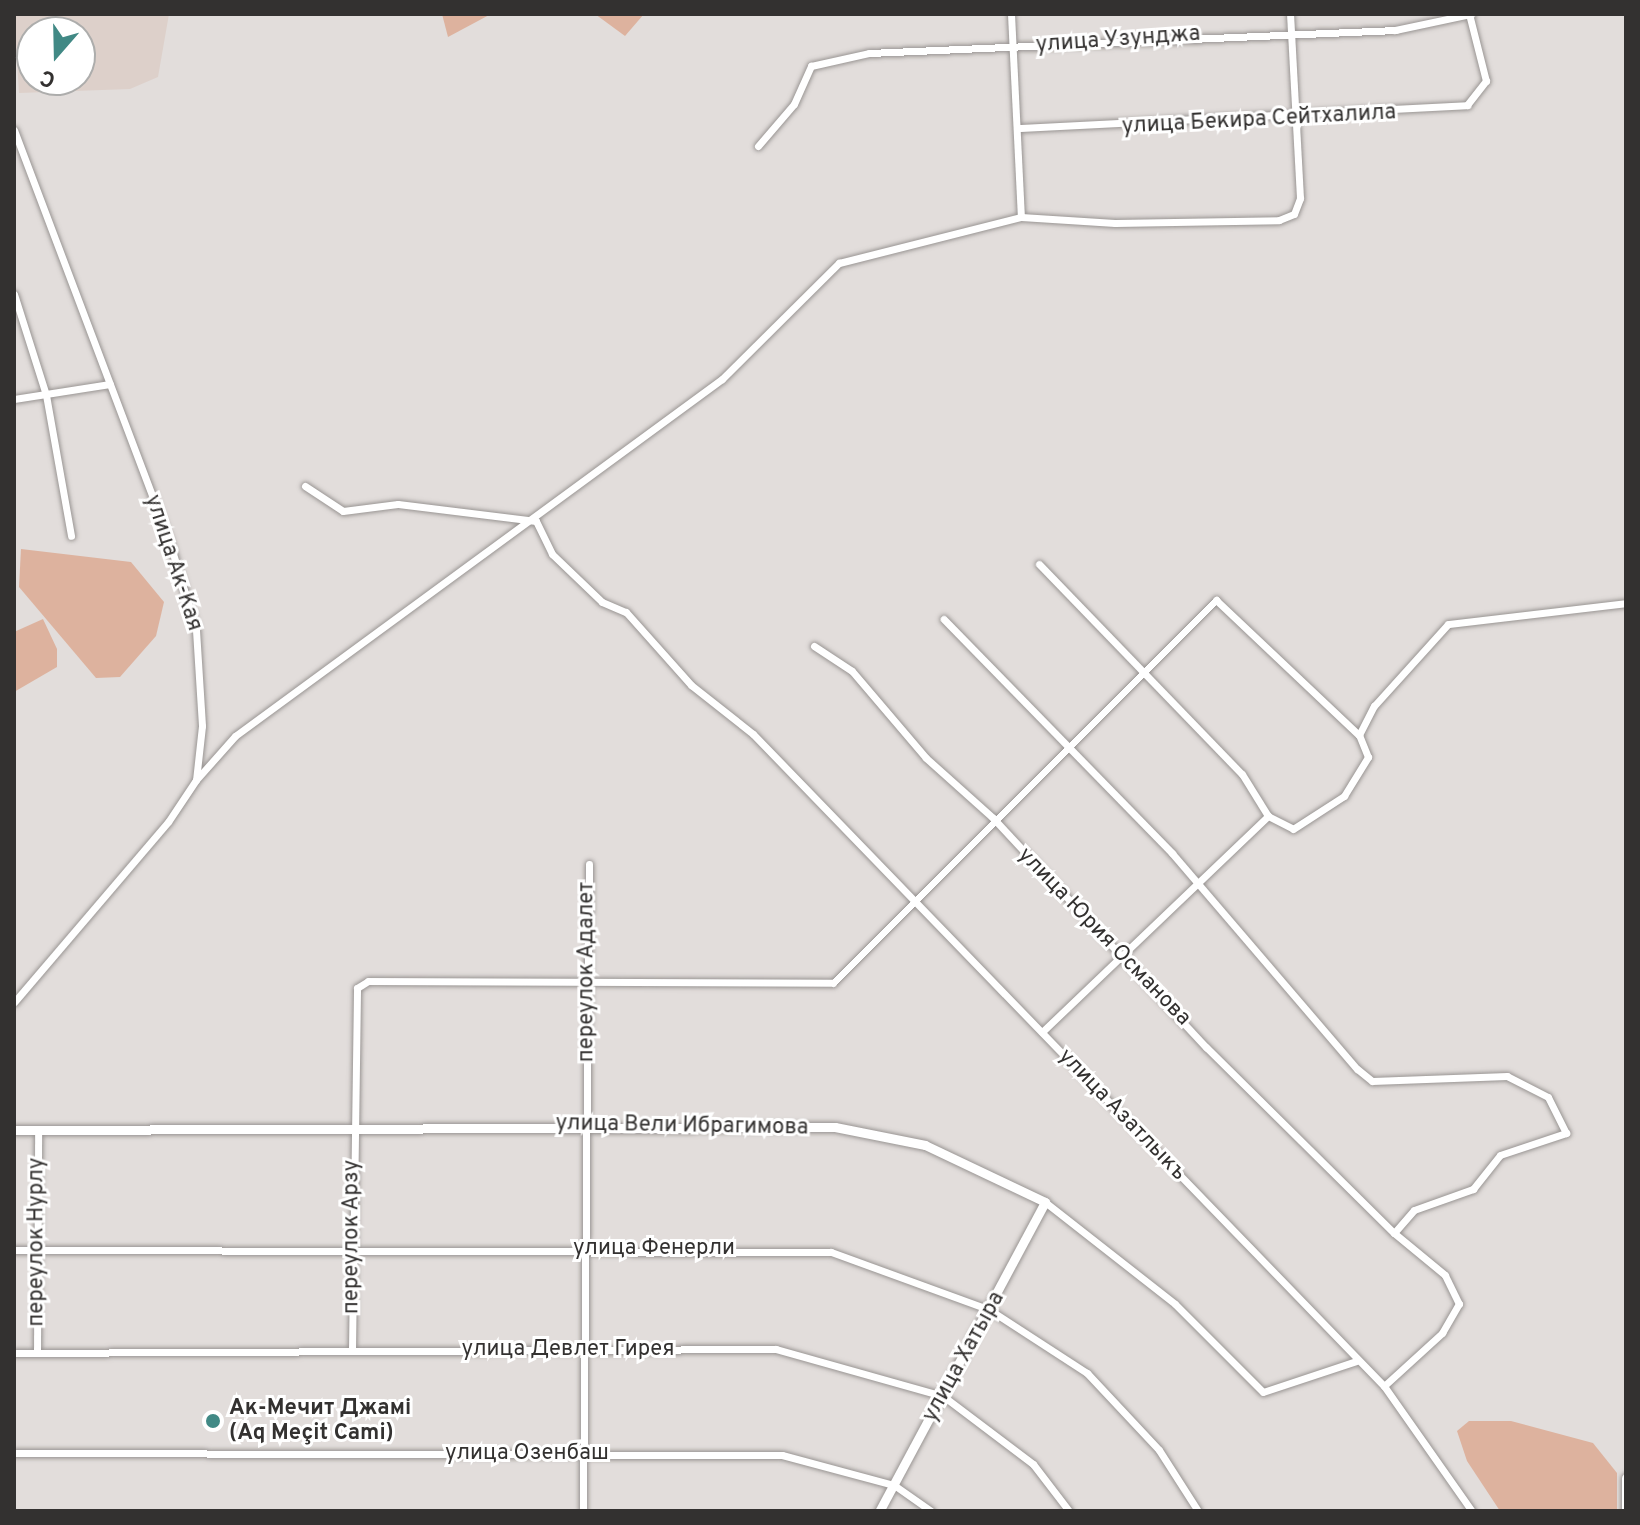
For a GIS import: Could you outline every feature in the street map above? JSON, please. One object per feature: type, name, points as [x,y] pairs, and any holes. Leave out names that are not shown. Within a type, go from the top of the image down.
[{"type":"street","points":[[1011,14],[1021,217]]},
{"type":"street","points":[[14,1002],[235,736],[536,521],[722,379],[839,263],[1021,217],[1279,220],[1294,214],[1300,198],[1290,14]]},
{"type":"street","name":"улица Узунджа","points":[[758,146],[794,104],[811,66],[869,53],[1013,48],[1291,31],[1395,30],[1470,14]]},
{"type":"street","name":"улица Бекира Сейтхалила","points":[[1019,128],[1434,112],[1467,105],[1486,81],[1470,14]]},
{"type":"street","name":"улица Ак-Кая","points":[[14,130],[110,384],[196,630],[202,726],[196,780]]},
{"type":"street","points":[[14,294],[46,395],[71,536]]},
{"type":"street","points":[[14,399],[110,384]]},
{"type":"street","points":[[305,486],[343,511],[398,504],[536,521]]},
{"type":"street","name":"улица Азатлыкъ","points":[[536,521],[552,554],[602,602],[626,612],[691,685],[753,734],[1356,1361],[1384,1386],[1472,1511]]},
{"type":"street","points":[[591,986],[806,980],[833,983],[1067,744],[1141,675],[1216,600],[1359,735],[1368,757],[1344,796],[1293,829],[1268,816],[1242,774],[1141,675],[1039,564]]},
{"type":"street","points":[[1359,735],[1374,706],[1448,624],[1626,603]]},
{"type":"street","points":[[944,619],[1067,744],[1372,1081],[1507,1076],[1548,1097],[1566,1133],[1500,1155],[1485,1165],[1473,1189],[1414,1210],[1394,1233]]},
{"type":"street","name":"улица Юрия Османова","points":[[814,646],[852,671],[926,758],[993,818],[1121,954],[1394,1233],[1445,1275],[1459,1304],[1442,1333],[1384,1386]]},
{"type":"street","points":[[1042,1032],[1268,816]]},
{"type":"street","name":"переулок Адалет","points":[[583,1511],[589,1350],[585,1249],[591,986],[589,864]]},
{"type":"street","name":"переулок Арзу","points":[[352,1350],[352,1125],[357,988],[368,981],[591,986]]},
{"type":"street","name":"улица Вели Ибрагимова","points":[[14,1130],[588,1124],[835,1127],[925,1145],[1045,1202],[1175,1304],[1263,1392],[1356,1361]]},
{"type":"street","name":"переулок Нурлу","points":[[37,1353],[34,1251],[38,1130]]},
{"type":"street","name":"улица Хатыра","points":[[879,1511],[990,1310],[1045,1202]]},
{"type":"street","name":"улица Фенерли","points":[[14,1250],[353,1247],[831,1252],[924,1280],[990,1310],[1087,1373],[1159,1450],[1198,1511]]},
{"type":"street","name":"улица Девлет Гирея","points":[[14,1353],[776,1349],[943,1396],[1033,1464],[1069,1511]]},
{"type":"street","name":"улица Озенбаш","points":[[14,1453],[782,1455],[894,1485],[931,1511]]},
{"type":"street","points":[[1626,1478],[1626,1511]]},
{"type":"shaded area","points":[[14,14],[169,14],[158,77],[130,89],[96,90],[96,16],[16,16],[16,46]]},
{"type":"shaded area","points":[[442,14],[491,14],[448,37]]},
{"type":"shaded area","points":[[595,14],[644,14],[625,36]]},
{"type":"shaded area","points":[[21,549],[131,562],[164,602],[156,636],[120,677],[96,678],[19,587]]},
{"type":"shaded area","points":[[43,619],[57,649],[57,667],[14,692],[14,632]]},
{"type":"shaded area","points":[[1469,1421],[1511,1421],[1593,1443],[1617,1473],[1617,1511],[1500,1511],[1467,1461],[1457,1431]]},
{"type":"place","name":"Ак-Мечит Джамі (Aq Meçit Cami)","points":[[213,1421]]}]
